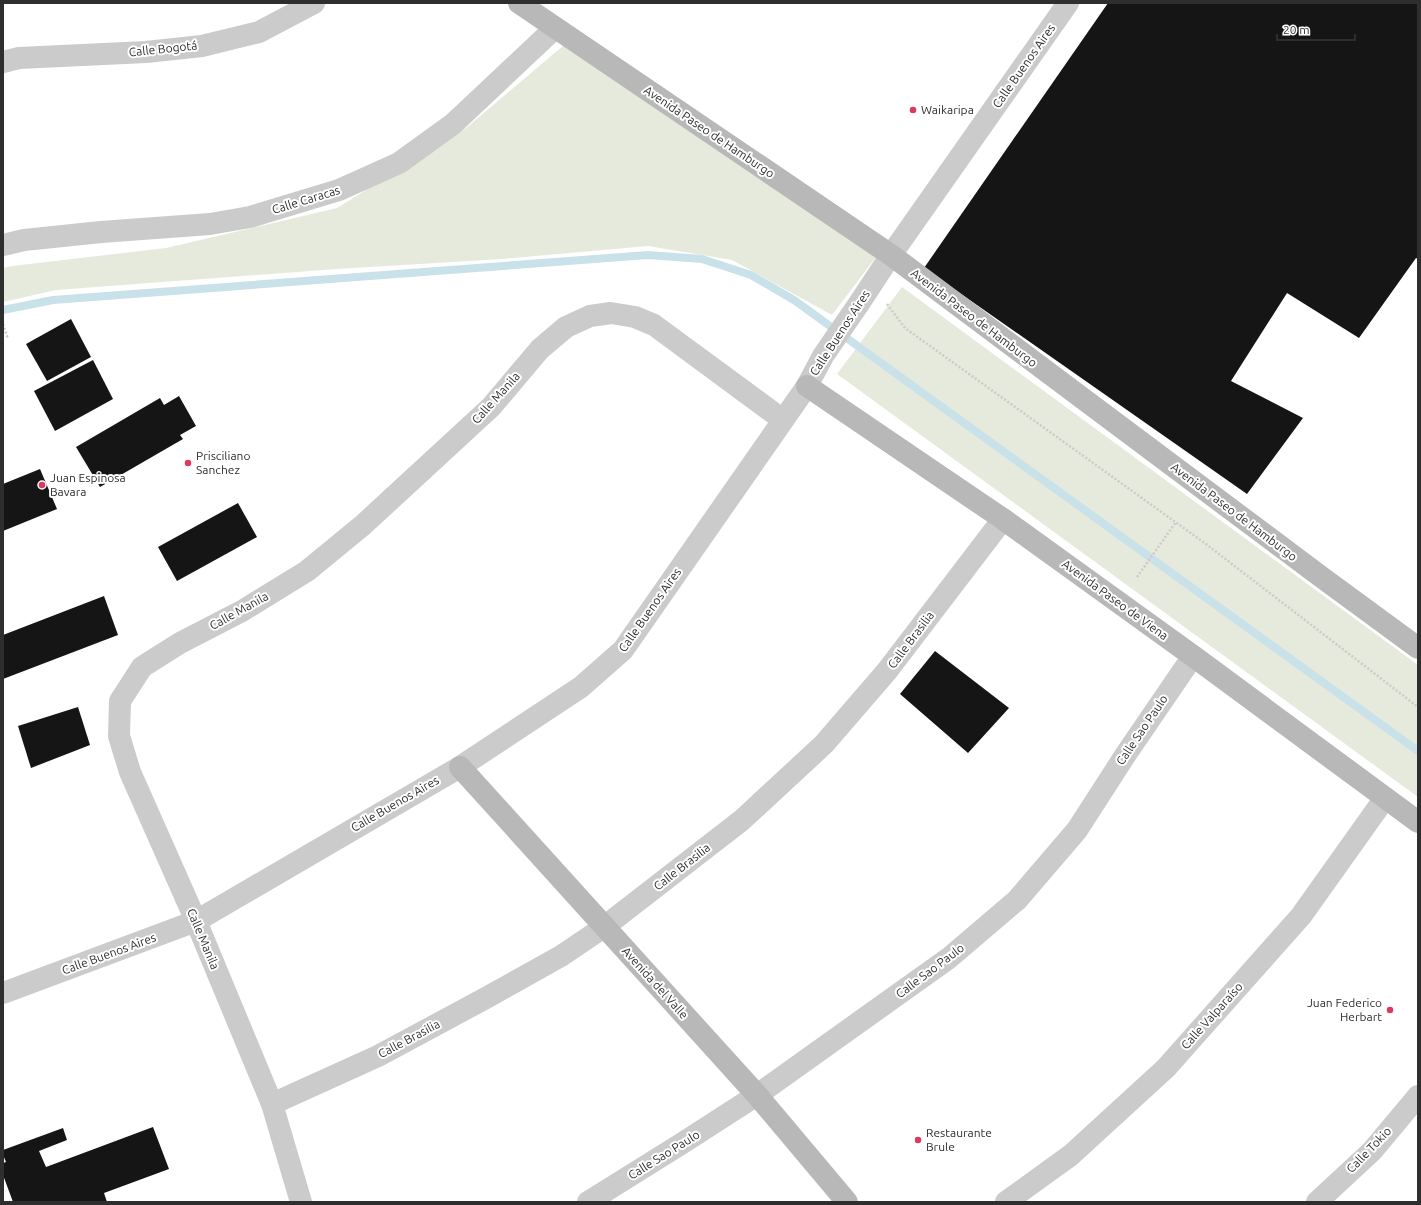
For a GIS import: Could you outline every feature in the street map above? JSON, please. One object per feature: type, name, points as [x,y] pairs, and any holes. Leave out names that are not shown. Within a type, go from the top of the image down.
[{"type":"street","name":"Calle Bogotá","points":[[3,62],[19,58],[146,52],[202,46],[258,32],[314,3]]},
{"type":"street","name":"Avenida Paseo de Hamburgo","points":[[519,3],[891,255],[1307,567],[1418,648]]},
{"type":"street","name":"Calle Buenos Aires","points":[[3,993],[196,921],[460,767],[581,687],[623,650],[807,386],[822,356],[891,255],[1068,3]]},
{"type":"street","name":"Calle Caracas","points":[[3,245],[24,240],[101,232],[210,224],[250,217],[339,190],[399,163],[453,124],[555,28]]},
{"type":"street","name":"Calle Manila","points":[[301,1202],[272,1104],[196,921],[130,772],[119,736],[120,701],[142,667],[180,643],[242,611],[307,571],[363,525],[491,407],[540,349],[566,327],[590,316],[611,313],[635,317],[654,325],[783,420]]},
{"type":"street","name":"Avenida Paseo de Viena","points":[[807,386],[1003,519],[1193,656],[1418,822]]},
{"type":"street","name":"Calle Brasilia","points":[[272,1104],[378,1056],[560,956],[604,926],[742,820],[824,744],[887,672],[1003,519]]},
{"type":"street","name":"Calle Sao Paulo","points":[[588,1202],[757,1095],[949,958],[1017,900],[1077,830],[1126,754],[1193,656]]},
{"type":"street","name":"Avenida del Valle","points":[[460,767],[757,1095],[847,1202]]},
{"type":"street","name":"Calle Valparaíso","points":[[1006,1202],[1071,1155],[1166,1068],[1301,916],[1384,798]]},
{"type":"street","name":"Calle Tokio","points":[[1317,1202],[1372,1151],[1418,1096]]},
{"type":"path","points":[[866,293],[905,328],[1206,544],[1418,707]]},
{"type":"path","points":[[3,324],[8,339]]},
{"type":"path","points":[[1137,577],[1176,522]]},
{"type":"shaded area","points":[[564,45],[876,257],[832,315],[732,260],[648,246],[502,259],[337,269],[56,290],[3,302],[3,268],[166,248],[337,208],[466,128]]},
{"type":"shaded area","points":[[902,287],[1418,665],[1418,797],[837,374]]},
{"type":"building","points":[[1108,3],[1418,3],[1418,259],[1416,258],[1359,338],[1287,293],[1231,381],[1303,418],[1247,494],[924,268]]},
{"type":"building","points":[[71,319],[91,357],[47,381],[26,344]]},
{"type":"building","points":[[93,360],[113,399],[55,431],[34,391]]},
{"type":"building","points":[[179,396],[196,426],[180,435],[183,439],[100,487],[76,447],[160,398],[164,405]]},
{"type":"building","points":[[40,469],[57,509],[3,531],[3,484]]},
{"type":"building","points":[[238,503],[257,537],[177,581],[158,547]]},
{"type":"building","points":[[104,596],[118,635],[3,679],[3,635]]},
{"type":"building","points":[[935,651],[1009,708],[968,753],[900,694]]},
{"type":"building","points":[[78,707],[90,745],[31,768],[18,726]]},
{"type":"building","points":[[153,1127],[169,1169],[104,1193],[107,1202],[13,1202],[3,1175],[3,1163],[6,1162],[3,1155],[3,1150],[63,1128],[67,1140],[39,1151],[46,1167]]},
{"type":"waterway","points":[[3,310],[53,300],[648,255],[702,259],[751,275],[794,300],[1418,751]]},
{"type":"place","name":"Waikaripa","points":[[913,110]]},
{"type":"place","name":"Prisciliano Sanchez","points":[[188,463]]},
{"type":"place","name":"Juan Espinosa Bavara","points":[[42,485]]},
{"type":"place","name":"Juan Federico Herbart","points":[[1390,1010]]},
{"type":"place","name":"Restaurante Brule","points":[[918,1140]]}]
